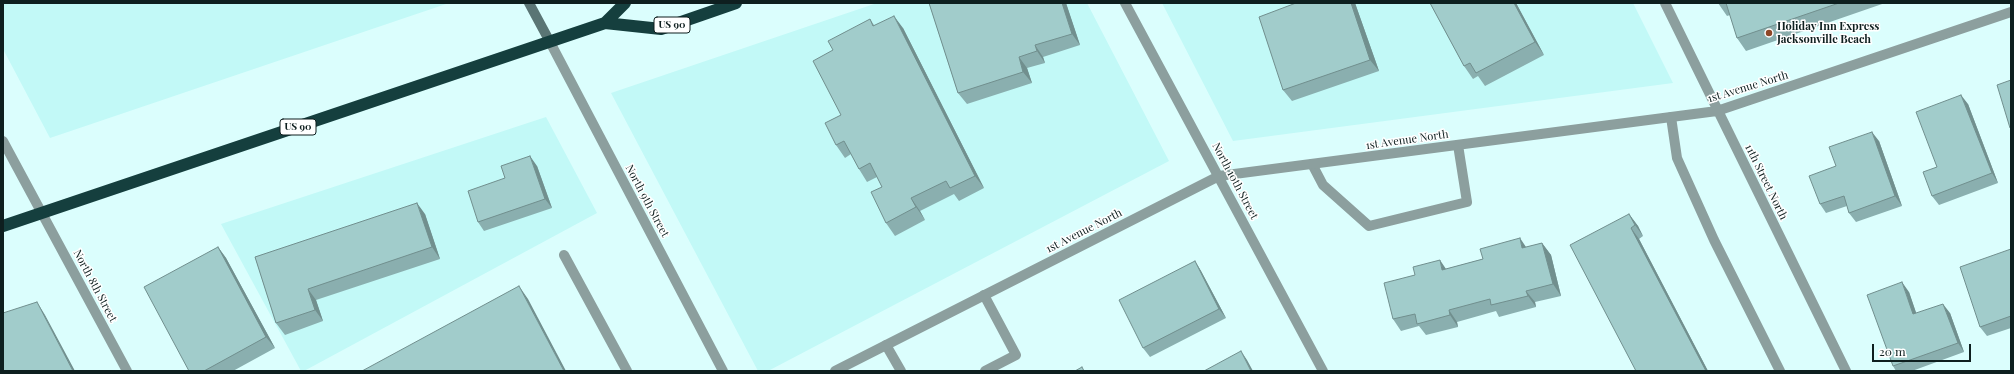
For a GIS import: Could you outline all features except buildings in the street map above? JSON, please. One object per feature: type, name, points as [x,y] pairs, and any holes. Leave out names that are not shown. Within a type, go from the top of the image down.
[{"type":"highway","name":"US 90","points":[[605,24],[625,3]]},
{"type":"highway","name":"US 90","points":[[3,226],[605,24],[661,29],[736,3]]},
{"type":"street","points":[[529,3],[550,42]]},
{"type":"street","name":"North 10th Street","points":[[1125,3],[1323,371]]},
{"type":"street","name":"11th Street North","points":[[1665,3],[1846,371]]},
{"type":"street","name":"1st Avenue North","points":[[835,371],[1219,176],[1717,111],[2011,12]]},
{"type":"street","name":"North 9th Street","points":[[550,42],[723,371]]},
{"type":"street","points":[[1671,117],[1677,158],[1714,240],[1780,371]]},
{"type":"street","name":"North 8th Street","points":[[3,141],[127,371]]},
{"type":"street","points":[[1312,164],[1323,185],[1369,226],[1466,202],[1458,145]]},
{"type":"street","points":[[564,255],[627,371]]},
{"type":"street","points":[[984,295],[1016,354],[985,371]]},
{"type":"street","points":[[886,345],[901,371]]},
{"type":"shaded area","points":[[3,3],[449,3],[50,138],[3,49]]},
{"type":"shaded area","points":[[877,3],[1087,3],[1169,161],[768,371],[758,371],[611,93]]},
{"type":"shaded area","points":[[1162,3],[1633,3],[1673,83],[1233,141]]},
{"type":"shaded area","points":[[546,117],[597,213],[304,371],[301,371],[221,224]]},
{"type":"place","name":"Holiday Inn Express Jacksonville Beach","points":[[1769,33]]}]
